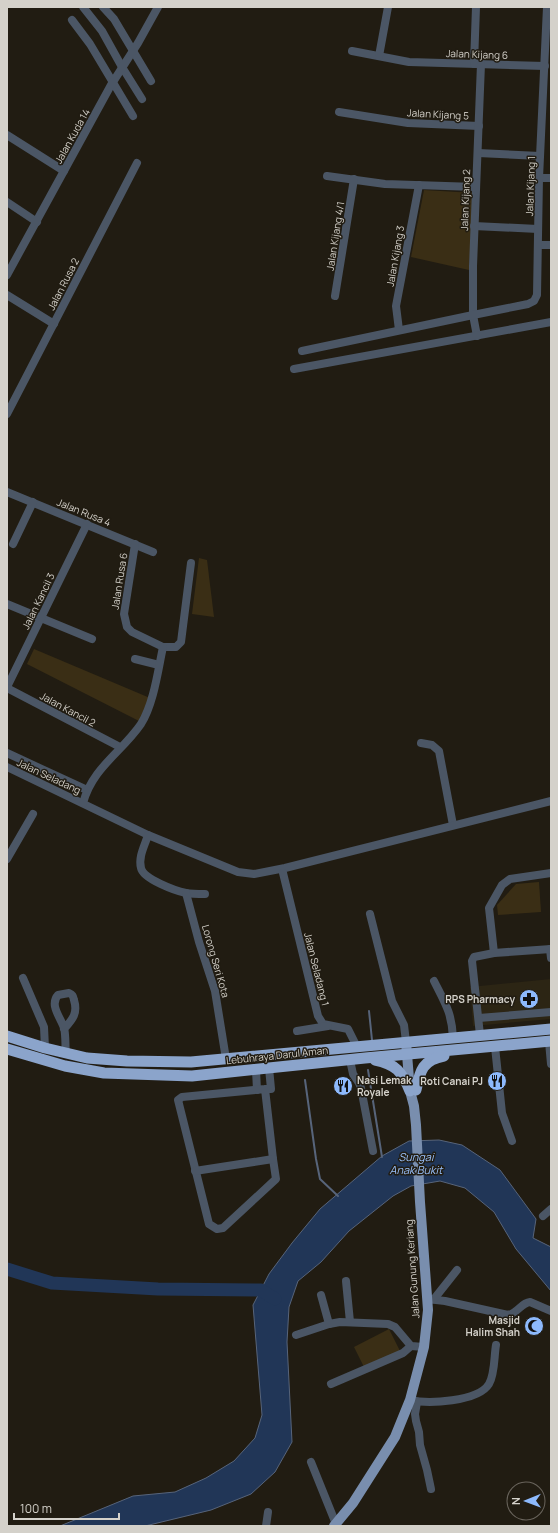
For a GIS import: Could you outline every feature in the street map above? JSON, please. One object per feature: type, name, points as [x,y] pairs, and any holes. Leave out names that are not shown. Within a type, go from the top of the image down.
[{"type":"highway","name":"Lebuhraya Darul Aman","points":[[7,1036],[66,1054],[105,1060],[191,1062],[551,1029]]},
{"type":"highway","name":"Lebuhraya Darul Aman","points":[[7,1049],[65,1066],[104,1073],[192,1076],[365,1058],[550,1042]]},
{"type":"highway","points":[[413,1090],[422,1068],[428,1062],[435,1057],[453,1054],[464,1050]]},
{"type":"highway","points":[[365,1058],[388,1063],[395,1067],[413,1090]]},
{"type":"main road","name":"Jalan Gunung Keriang","points":[[335,1525],[353,1503],[383,1457],[413,1401],[424,1347],[430,1299],[420,1202],[410,1042]]},
{"type":"street","points":[[83,7],[102,31],[122,68],[142,100]]},
{"type":"street","points":[[103,7],[114,19],[151,81]]},
{"type":"street","name":"Jalan Kuda 14","points":[[7,275],[112,83],[158,7]]},
{"type":"street","points":[[379,56],[388,7]]},
{"type":"street","name":"Jalan Kijang 2","points":[[476,7],[479,126],[474,226],[472,315],[477,336]]},
{"type":"street","name":"Jalan Kijang 1","points":[[472,315],[528,304],[534,301],[537,295],[540,156],[547,109],[545,66],[548,7]]},
{"type":"street","points":[[72,20],[90,44],[133,116]]},
{"type":"street","name":"Jalan Kijang 6","points":[[352,51],[409,62],[545,66]]},
{"type":"street","name":"Jalan Kijang 5","points":[[338,112],[408,123],[479,126]]},
{"type":"street","points":[[7,135],[64,171]]},
{"type":"street","points":[[478,153],[540,156]]},
{"type":"street","name":"Jalan Rusa 2","points":[[7,414],[137,163]]},
{"type":"street","points":[[327,176],[385,184],[476,187]]},
{"type":"street","points":[[540,178],[551,178]]},
{"type":"street","name":"Jalan Kijang 4/1","points":[[335,296],[354,179]]},
{"type":"street","name":"Jalan Kijang 3","points":[[399,330],[396,306],[418,185]]},
{"type":"street","points":[[7,202],[37,222]]},
{"type":"street","points":[[474,226],[538,229]]},
{"type":"street","points":[[538,244],[551,244]]},
{"type":"street","points":[[7,295],[54,324]]},
{"type":"street","points":[[302,351],[472,315]]},
{"type":"street","points":[[294,369],[551,322]]},
{"type":"street","name":"Jalan Rusa 4","points":[[7,492],[153,552]]},
{"type":"street","points":[[13,544],[33,502]]},
{"type":"street","name":"Jalan Kancil 3","points":[[7,688],[87,524]]},
{"type":"street","name":"Jalan Rusa 6","points":[[135,544],[124,614],[125,622],[127,627],[132,632],[164,647]]},
{"type":"street","points":[[83,803],[87,790],[94,778],[136,730],[145,716],[152,696],[164,647],[176,647],[180,645],[191,563]]},
{"type":"street","points":[[7,604],[92,639]]},
{"type":"street","points":[[135,659],[159,665]]},
{"type":"street","name":"Jalan Kancil 2","points":[[7,688],[120,747]]},
{"type":"street","points":[[421,743],[432,746],[439,751],[453,825]]},
{"type":"street","points":[[7,753],[87,790]]},
{"type":"street","name":"Jalan Seladang","points":[[7,767],[148,835],[248,875],[284,868],[551,801]]},
{"type":"street","points":[[7,859],[33,814]]},
{"type":"street","points":[[148,835],[141,856],[141,870],[153,880],[186,893],[205,894]]},
{"type":"street","name":"Jalan Seladang 1","points":[[283,873],[318,1016],[323,1024],[328,1026]]},
{"type":"street","points":[[494,953],[489,908],[502,885],[510,880],[551,873]]},
{"type":"street","name":"Lorong Seri Kota","points":[[186,893],[199,942],[215,991],[226,1059]]},
{"type":"street","points":[[370,914],[392,1001],[404,1025],[410,1042]]},
{"type":"street","points":[[480,1036],[472,959],[477,956],[494,953],[551,952]]},
{"type":"street","points":[[23,978],[44,1027],[45,1048]]},
{"type":"street","points":[[434,981],[453,1022],[453,1038]]},
{"type":"street","points":[[478,1018],[551,1012]]},
{"type":"street","points":[[297,1031],[328,1026],[348,1029],[357,1047]]},
{"type":"street","points":[[64,1028],[66,1054]]},
{"type":"street","points":[[550,1042],[551,1064]]},
{"type":"street","points":[[495,1047],[502,1113],[512,1141]]},
{"type":"street","points":[[350,1060],[353,1074],[361,1088],[373,1151]]},
{"type":"street","points":[[265,1089],[179,1098],[178,1103],[209,1224],[217,1229],[223,1228],[276,1180],[265,1089],[269,1068]]},
{"type":"street","points":[[256,1070],[265,1089]]},
{"type":"street","points":[[195,1171],[273,1159]]},
{"type":"street","points":[[543,1216],[551,1209]]},
{"type":"street","points":[[430,1299],[457,1270]]},
{"type":"street","points":[[346,1282],[350,1322]]},
{"type":"street","points":[[321,1295],[329,1324]]},
{"type":"street","points":[[430,1299],[508,1315],[515,1314],[524,1304],[530,1302],[551,1311]]},
{"type":"street","points":[[296,1335],[329,1324],[350,1322],[392,1325],[411,1346]]},
{"type":"street","points":[[431,1488],[420,1444],[413,1401],[443,1401],[477,1394],[489,1384],[496,1345]]},
{"type":"street","points":[[331,1384],[403,1353],[411,1346],[424,1347]]},
{"type":"street","points":[[311,1462],[335,1525]]},
{"type":"street","points":[[266,1526],[268,1512]]},
{"type":"shaded area","points":[[424,190],[474,193],[469,270],[411,257]]},
{"type":"shaded area","points":[[199,558],[207,560],[214,617],[192,614]]},
{"type":"shaded area","points":[[34,649],[150,698],[139,721],[27,664]]},
{"type":"shaded area","points":[[539,882],[541,912],[498,915],[497,905],[516,884]]},
{"type":"shaded area","points":[[551,979],[551,1019],[473,1026],[470,987]]},
{"type":"shaded area","points":[[389,1329],[401,1353],[366,1371],[354,1347]]},
{"type":"water","name":"Sungai Anak Bukit","points":[[439,1140],[462,1145],[500,1170],[536,1219],[533,1238],[551,1247],[551,1291],[516,1249],[494,1212],[465,1188],[440,1181],[411,1186],[393,1196],[349,1231],[321,1262],[298,1281],[289,1307],[287,1342],[292,1442],[275,1472],[251,1494],[211,1510],[145,1526],[60,1526],[133,1496],[175,1492],[206,1478],[234,1461],[255,1438],[262,1415],[253,1305],[269,1274],[320,1209],[382,1156],[409,1141]]},
{"type":"waterway","points":[[369,1011],[372,1040]]},
{"type":"waterway","points":[[368,1070],[382,1157]]},
{"type":"waterway","points":[[305,1080],[320,1179],[338,1196]]},
{"type":"waterway","points":[[7,1269],[52,1283],[158,1289],[261,1290],[275,1299]]},
{"type":"place","name":"RPS Pharmacy","points":[[529,999]]},
{"type":"place","name":"Roti Canai PJ","points":[[497,1081]]},
{"type":"place","name":"Nasi Lemak Royale","points":[[343,1086]]},
{"type":"place","name":"Masjid Halim Shah","points":[[534,1326]]}]
